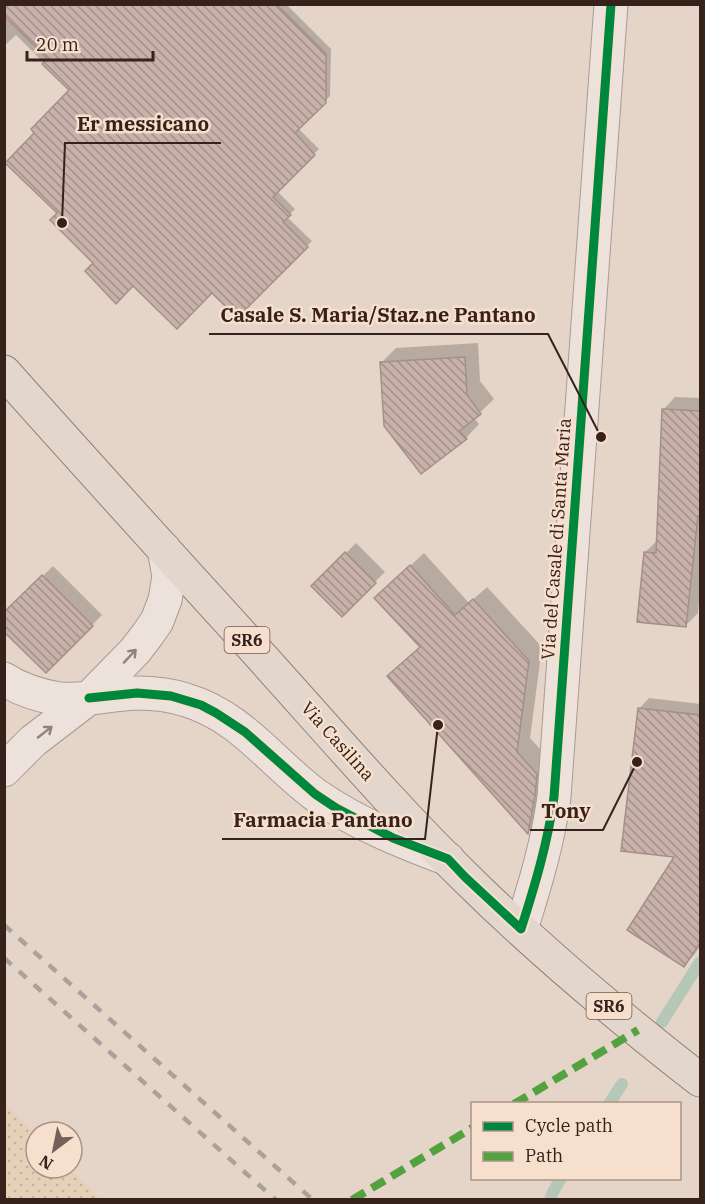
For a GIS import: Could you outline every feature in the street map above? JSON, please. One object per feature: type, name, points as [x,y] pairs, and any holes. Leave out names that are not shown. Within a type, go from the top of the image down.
[{"type":"main road","name":"Via Casilina","points":[[4,372],[396,805],[465,877],[520,929],[700,1080]]},
{"type":"street","name":"Via del Casale di Santa Maria","points":[[520,929],[541,863],[554,797],[611,4]]},
{"type":"street","points":[[4,770],[33,741],[89,698],[135,651],[148,634],[157,621],[165,600],[169,576],[164,549]]},
{"type":"street","points":[[4,679],[26,691],[61,699],[138,693],[171,696],[201,705],[245,732],[315,795],[393,838],[448,859]]},
{"type":"shaded area","points":[[5,1103],[24,1123],[24,1180],[81,1180],[101,1199],[5,1199]]},
{"type":"building","points":[[4,4],[276,4],[326,54],[326,103],[295,133],[315,155],[273,197],[291,215],[283,222],[308,247],[237,318],[212,293],[177,329],[133,286],[116,304],[85,271],[93,263],[50,220],[57,213],[5,163],[34,133],[31,129],[69,90],[42,64],[47,58],[4,16]]},
{"type":"building","points":[[465,357],[467,395],[481,414],[459,431],[467,439],[421,474],[384,426],[380,362]]},
{"type":"building","points":[[662,409],[700,411],[700,516],[698,516],[686,627],[637,622],[644,552],[656,553]]},
{"type":"building","points":[[345,552],[376,583],[342,617],[311,586]]},
{"type":"building","points":[[410,565],[455,615],[473,599],[529,661],[517,752],[537,774],[528,834],[387,676],[420,647],[374,598]]},
{"type":"building","points":[[42,575],[93,626],[46,673],[4,632],[4,612]]},
{"type":"building","points":[[638,708],[700,715],[700,943],[684,967],[627,930],[674,857],[621,851]]},
{"type":"waterway","points":[[662,1022],[700,962]]},
{"type":"waterway","points":[[610,1102],[622,1084]]},
{"type":"waterway","points":[[550,1200],[560,1180]]},
{"type":"railway","points":[[4,925],[313,1200]]},
{"type":"railway","points":[[4,958],[276,1200]]},
{"type":"marked path","points":[[517,1102],[638,1030]]},
{"type":"marked path","points":[[352,1200],[471,1129]]},
{"type":"cycle path","points":[[89,698],[137,693],[171,696],[201,705],[216,713],[245,732],[315,794],[336,808],[393,838],[448,859],[521,929],[545,847],[554,797],[611,4]]},
{"type":"place","name":"Er messicano","points":[[62,223]]},
{"type":"place","name":"Casale S. Maria/Staz.ne Pantano","points":[[601,437]]},
{"type":"place","name":"Farmacia Pantano","points":[[438,725]]},
{"type":"place","name":"Tony","points":[[637,762]]}]
